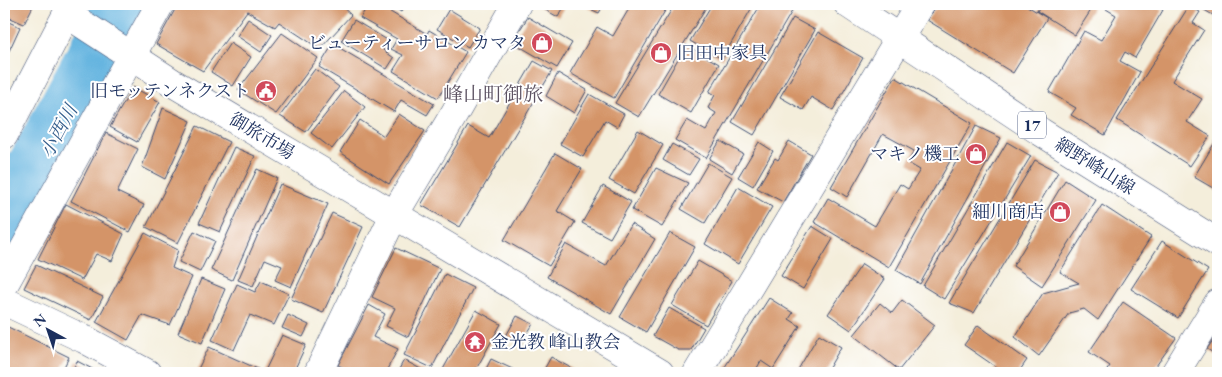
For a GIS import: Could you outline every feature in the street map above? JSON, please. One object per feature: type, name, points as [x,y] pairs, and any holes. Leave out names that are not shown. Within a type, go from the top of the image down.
[{"type":"street","points":[[4,285],[129,53],[160,4]]},
{"type":"street","points":[[318,373],[394,215],[517,4]]},
{"type":"street","name":"網野峰山線","points":[[848,4],[1041,132],[1218,244]]},
{"type":"street","points":[[697,373],[920,4]]},
{"type":"street","points":[[4,135],[74,13]]},
{"type":"street","name":"御旅市場","points":[[74,13],[173,83],[660,373]]},
{"type":"street","points":[[4,301],[84,339],[146,373]]},
{"type":"street","points":[[1175,373],[1218,303]]},
{"type":"building","points":[[4,4],[34,4],[24,24],[4,15]]},
{"type":"building","points":[[178,4],[339,4],[351,15],[320,49],[279,22],[275,27],[247,11],[203,71],[156,44]]},
{"type":"building","points":[[369,4],[377,4],[427,34],[429,30],[466,52],[438,98],[393,71],[403,55],[391,49],[397,39],[360,18]]},
{"type":"building","points":[[389,4],[406,4],[401,12]]},
{"type":"building","points":[[535,4],[566,4],[558,17]]},
{"type":"building","points":[[590,4],[604,4],[599,13],[588,8]]},
{"type":"building","points":[[625,4],[669,4],[614,98],[570,73],[597,27],[613,36],[630,7]]},
{"type":"building","name":"旧田中家具","points":[[675,4],[708,4],[639,117],[615,103]]},
{"type":"building","points":[[712,4],[754,4],[722,59],[690,41]]},
{"type":"building","points":[[761,4],[791,4],[795,6],[706,158],[675,140],[687,120],[706,131],[716,113],[708,108],[715,95],[709,92]]},
{"type":"building","points":[[938,4],[1024,4],[1047,18],[1013,73],[927,20]]},
{"type":"building","points":[[1042,4],[1095,4],[1075,35],[1037,11]]},
{"type":"building","points":[[1102,4],[1151,4],[1163,10],[1135,58],[1125,52],[1120,61],[1140,72],[1105,135],[1071,115],[1076,108],[1049,92],[1084,31],[1101,40],[1116,15],[1101,6]]},
{"type":"building","points":[[1194,4],[1218,4],[1218,18]]},
{"type":"building","points":[[1189,6],[1200,12],[1193,23],[1204,30],[1172,81],[1202,99],[1187,122],[1210,136],[1190,166],[1117,120]]},
{"type":"building","points":[[449,9],[480,28],[468,47],[437,29]]},
{"type":"building","name":"ビューティーサロン カマタ","points":[[528,17],[572,43],[557,68],[512,42]]},
{"type":"building","points":[[793,18],[815,30],[754,135],[732,122]]},
{"type":"building","points":[[248,19],[272,35],[261,52],[237,36]]},
{"type":"building","points":[[4,20],[20,27],[9,51],[4,49]]},
{"type":"building","points":[[354,20],[389,41],[383,50],[394,58],[387,69],[341,41]]},
{"type":"building","points":[[818,32],[863,58],[833,110],[811,97],[803,110],[780,97]]},
{"type":"building","points":[[282,33],[318,58],[276,114],[238,90]]},
{"type":"building","points":[[230,43],[251,57],[233,86],[211,72]]},
{"type":"building","points":[[333,44],[434,104],[427,115],[401,100],[394,112],[319,67]]},
{"type":"building","points":[[686,45],[719,64],[691,113],[658,94]]},
{"type":"building","points":[[534,61],[552,71],[460,227],[421,205],[468,126],[489,138]]},
{"type":"building","points":[[315,69],[339,87],[306,132],[280,116]]},
{"type":"building","points":[[558,73],[587,90],[574,113],[546,96]]},
{"type":"building","points":[[895,77],[972,123],[889,267],[814,222],[828,198],[875,226],[900,184],[908,189],[920,170],[908,163],[914,151],[883,134],[847,197],[831,187]]},
{"type":"building","points":[[133,87],[160,102],[137,142],[110,127]]},
{"type":"building","points":[[344,91],[365,107],[332,149],[311,133]]},
{"type":"building","points":[[589,94],[624,114],[617,127],[605,120],[583,157],[560,144]]},
{"type":"building","points":[[163,108],[191,121],[165,179],[142,167]]},
{"type":"building","points":[[399,114],[425,131],[389,184],[340,152],[360,120],[384,136]]},
{"type":"building","points":[[197,126],[229,142],[178,243],[146,227]]},
{"type":"building","points":[[976,126],[1001,138],[920,284],[896,270]]},
{"type":"building","points":[[638,130],[663,145],[634,194],[609,180]]},
{"type":"building","points":[[106,133],[138,149],[117,192],[144,205],[130,232],[71,201]]},
{"type":"building","points":[[1218,137],[1218,191],[1194,177]]},
{"type":"building","points":[[720,141],[743,154],[732,173],[709,159]]},
{"type":"building","points":[[789,141],[811,154],[783,202],[757,188],[775,158],[778,160]]},
{"type":"building","points":[[759,142],[773,151],[753,186],[738,177]]},
{"type":"building","points":[[1007,142],[1031,156],[944,299],[923,286]]},
{"type":"building","points":[[672,144],[699,159],[689,175],[663,160]]},
{"type":"building","points":[[234,147],[255,156],[220,232],[199,223]]},
{"type":"building","points":[[555,153],[582,169],[557,211],[575,222],[549,266],[504,240]]},
{"type":"building","points":[[1035,160],[1058,172],[974,313],[949,303]]},
{"type":"building","points":[[708,163],[732,177],[705,223],[681,209]]},
{"type":"building","points":[[656,168],[688,183],[662,227],[632,210]]},
{"type":"building","points":[[257,169],[277,178],[232,280],[211,270]]},
{"type":"building","points":[[1065,180],[1096,200],[1042,286],[1013,266]]},
{"type":"building","points":[[280,184],[328,204],[291,287],[275,280],[282,266],[265,259],[253,286],[238,280]]},
{"type":"building","points":[[603,186],[631,202],[610,238],[582,223]]},
{"type":"building","points":[[738,187],[772,207],[738,264],[705,244]]},
{"type":"building","points":[[66,204],[124,234],[112,261],[96,254],[82,280],[38,259]]},
{"type":"building","points":[[1102,205],[1151,237],[1098,320],[1084,309],[1069,313],[1039,356],[1015,337],[1043,293],[1079,283],[1060,272]]},
{"type":"building","points":[[332,213],[363,227],[323,313],[291,299]]},
{"type":"building","points":[[631,224],[655,239],[611,314],[547,277],[566,244],[606,266]]},
{"type":"building","points":[[812,226],[833,239],[803,289],[781,276]]},
{"type":"building","points":[[194,231],[215,241],[200,272],[179,262]]},
{"type":"building","points":[[145,233],[178,250],[172,268],[192,277],[170,325],[142,315],[128,340],[96,322]]},
{"type":"building","points":[[670,233],[695,247],[646,332],[620,317]]},
{"type":"building","points":[[1162,241],[1208,270],[1178,318],[1131,289]]},
{"type":"building","points":[[396,248],[440,269],[408,337],[386,326],[395,308],[372,297]]},
{"type":"building","points":[[698,261],[732,281],[706,325],[672,305]]},
{"type":"building","points":[[862,264],[885,279],[851,330],[828,314]]},
{"type":"building","points":[[36,265],[103,297],[91,320],[24,288]]},
{"type":"building","points":[[445,274],[473,288],[432,368],[404,355]]},
{"type":"building","points":[[201,279],[225,289],[202,343],[178,333]]},
{"type":"building","points":[[261,281],[289,294],[274,325],[250,315],[234,350],[212,340],[237,284],[255,292]]},
{"type":"building","points":[[769,298],[793,313],[789,319],[800,326],[773,369],[761,361],[754,373],[721,373]]},
{"type":"building","points":[[902,300],[935,325],[899,370],[854,335],[880,303],[892,313]]},
{"type":"building","points":[[1123,302],[1176,338],[1151,373],[1105,373],[1110,366],[1089,352]]},
{"type":"building","points":[[369,305],[385,314],[373,337],[398,349],[385,373],[354,373],[338,365]]},
{"type":"building","points":[[669,308],[704,328],[691,350],[678,350],[653,336]]},
{"type":"building","points":[[476,310],[501,324],[474,373],[441,373]]},
{"type":"building","points":[[288,315],[309,325],[303,337],[282,328]]},
{"type":"building","points":[[517,316],[533,324],[521,344],[506,336]]},
{"type":"building","points":[[4,325],[69,357],[61,373],[4,373]]},
{"type":"building","points":[[978,325],[1027,360],[1018,373],[991,373],[996,367],[964,345]]},
{"type":"building","points":[[1218,333],[1218,356],[1207,349]]},
{"type":"building","points":[[819,334],[841,347],[826,373],[796,373]]},
{"type":"building","points":[[282,335],[306,345],[293,373],[264,373]]},
{"type":"building","points":[[209,347],[260,370],[259,373],[196,373]]},
{"type":"building","points":[[551,357],[580,373],[542,373]]},
{"type":"building","points":[[491,359],[521,373],[484,373]]},
{"type":"building","points":[[404,360],[428,373],[397,373]]},
{"type":"building","points":[[77,361],[100,373],[71,373]]},
{"type":"waterway","name":"小西川","points":[[4,232],[127,4]]},
{"type":"place","name":"ビューティーサロン カマタ","points":[[542,43]]},
{"type":"place","name":"旧田中家具","points":[[661,53]]},
{"type":"place","name":"旧モッテンネクスト","points":[[266,91]]},
{"type":"place","name":"マキノ機工","points":[[976,154]]},
{"type":"place","name":"細川商店","points":[[1060,212]]},
{"type":"place","name":"金光教 峰山教会","points":[[475,342]]},
{"type":"district","name":"峰山町御旅","points":[[493,94]]}]
